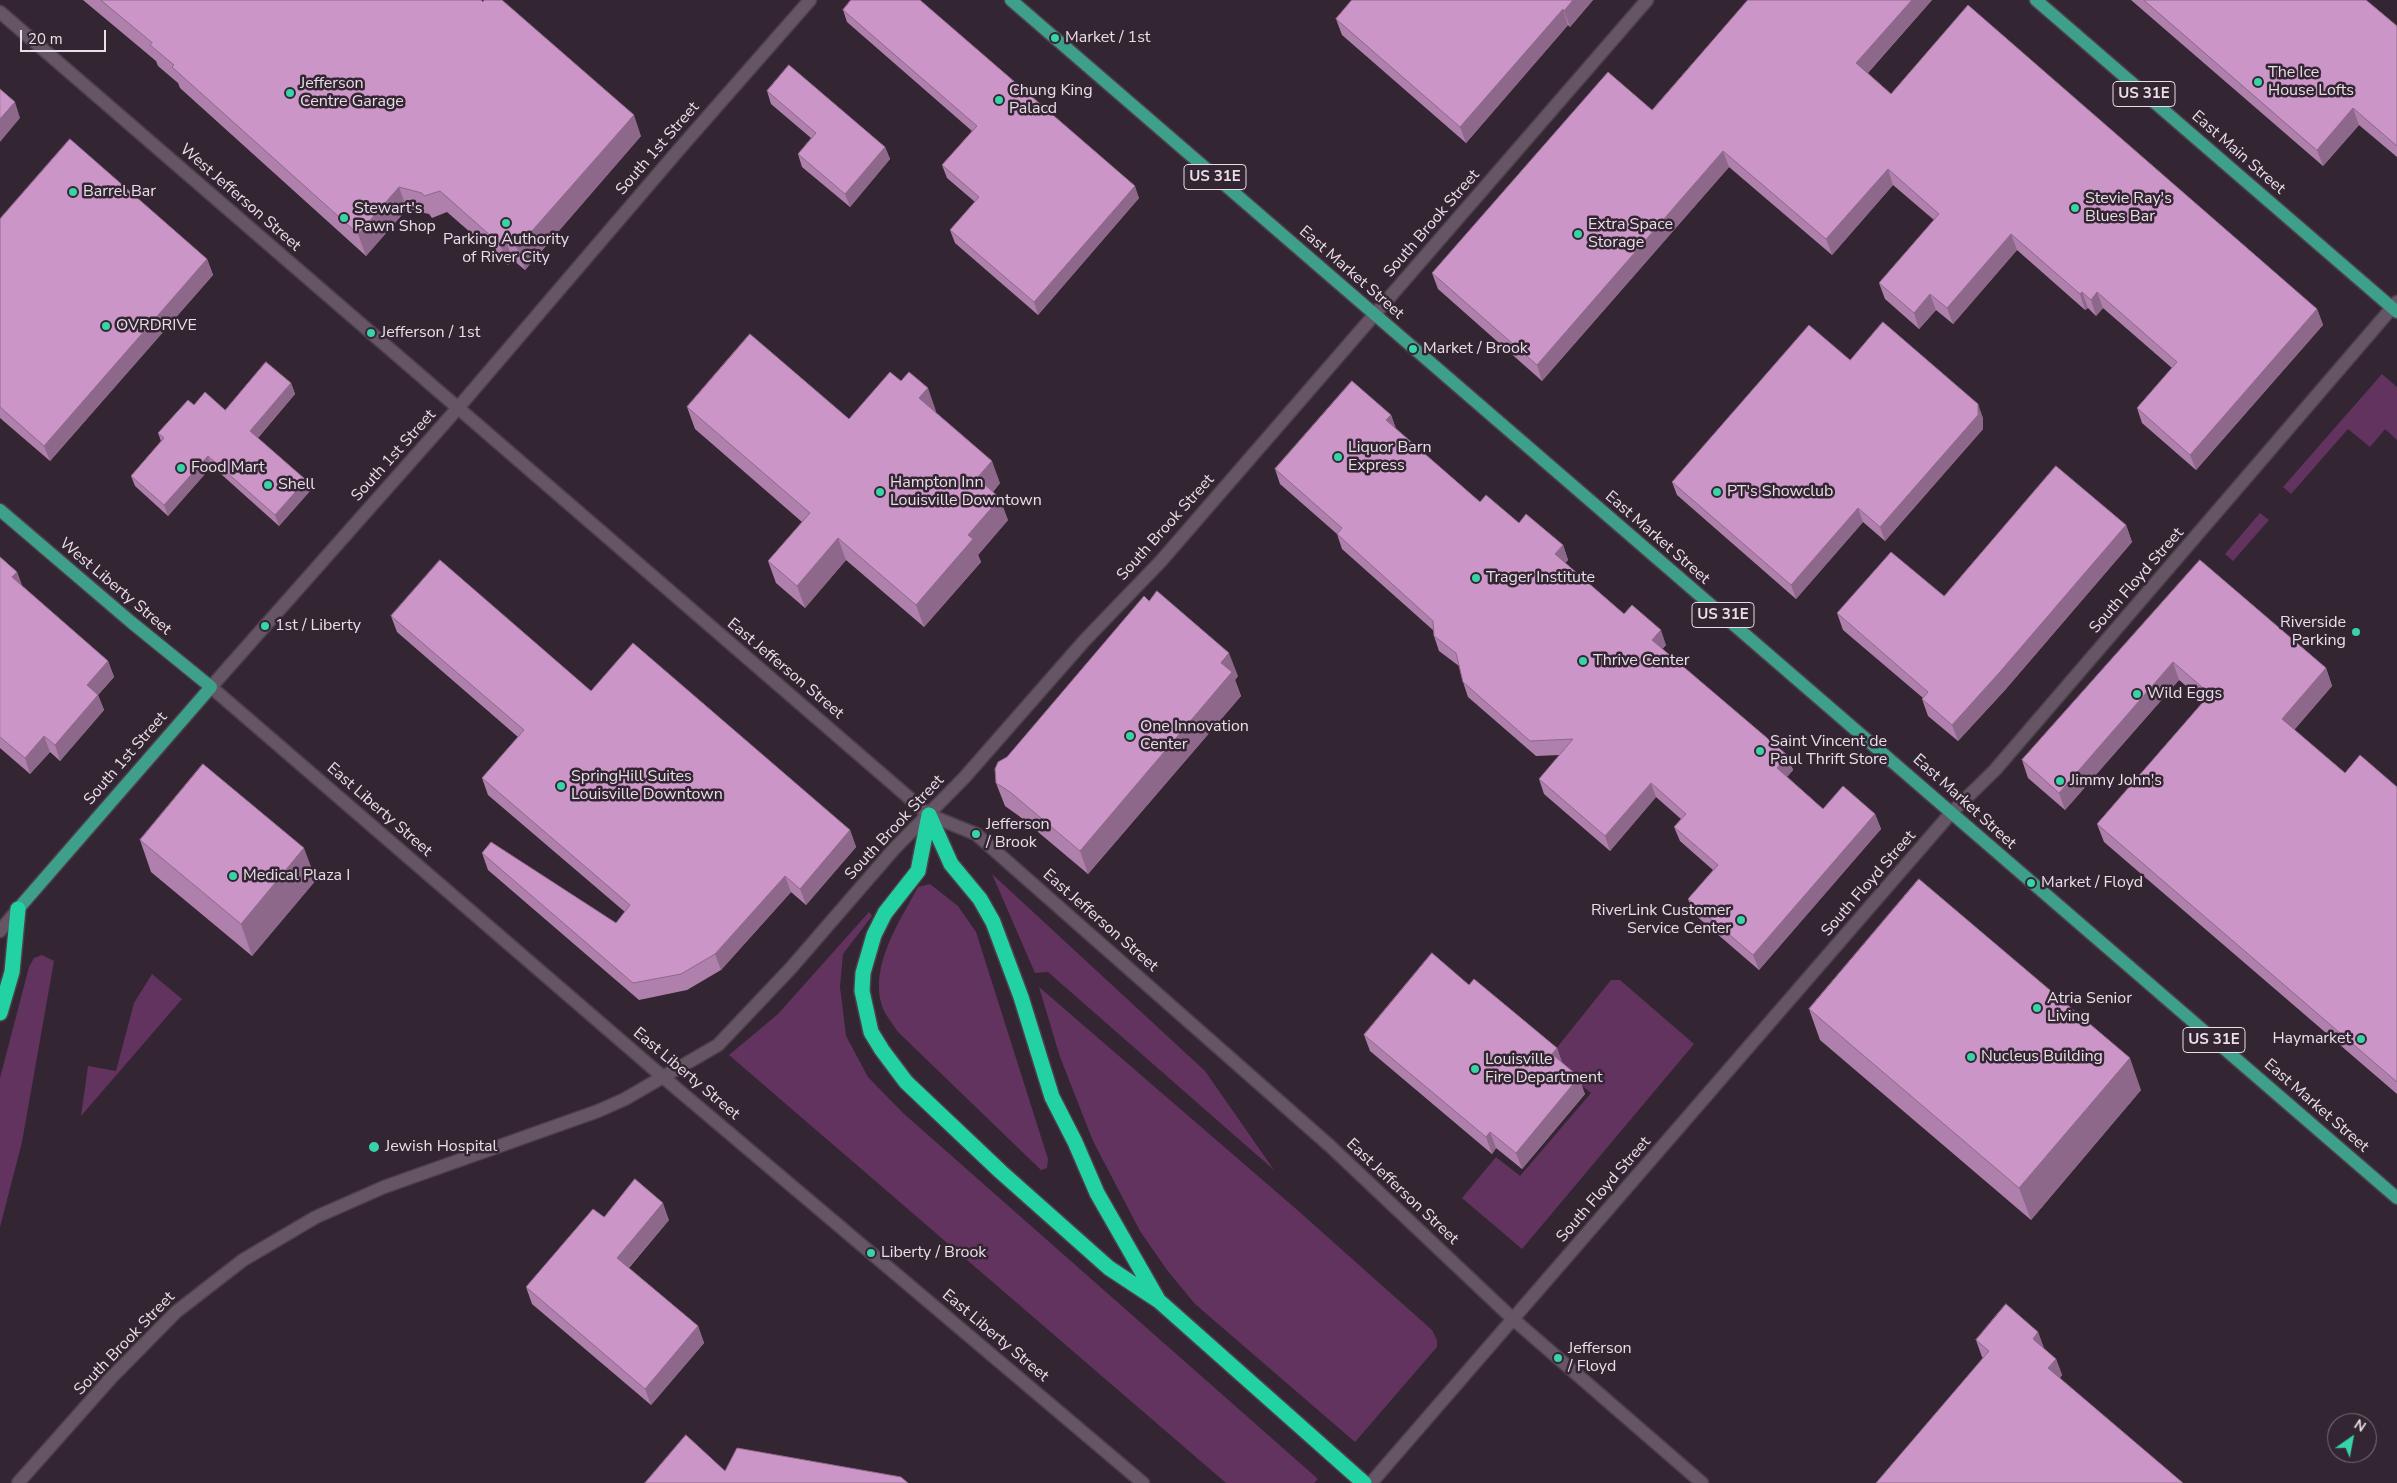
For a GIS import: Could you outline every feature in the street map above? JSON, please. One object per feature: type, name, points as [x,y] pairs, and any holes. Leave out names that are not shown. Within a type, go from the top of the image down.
[{"type":"highway","points":[[929,815],[951,864],[980,899],[993,922],[1021,997],[1052,1097],[1075,1142],[1096,1193],[1159,1301]]},
{"type":"highway","points":[[929,815],[918,871],[885,913],[866,958],[862,991],[871,1032],[906,1082],[1002,1172],[1109,1268],[1159,1301],[1364,1483]]},
{"type":"highway","points":[[0,1013],[12,972],[18,909]]},
{"type":"main road","name":"East Market Street","points":[[1010,0],[1927,790],[1951,813],[2397,1198]]},
{"type":"main road","name":"East Main Street","points":[[2036,0],[2395,307]]},
{"type":"main road","name":"West Liberty Street","points":[[0,510],[130,622],[211,687]]},
{"type":"main road","name":"South 1st Street","points":[[18,909],[211,687]]},
{"type":"street","name":"South 1st Street","points":[[211,687],[458,409],[675,153],[810,0]]},
{"type":"street","name":"South Brook Street","points":[[18,1483],[111,1378],[176,1312],[243,1260],[316,1217],[359,1198],[598,1112],[663,1077],[718,1044],[792,966],[894,850],[929,815],[1085,640],[1161,561],[1647,0]]},
{"type":"street","name":"West Jefferson Street","points":[[0,12],[458,409]]},
{"type":"street","name":"South Floyd Street","points":[[1371,1483],[1951,813],[1995,770],[2395,307]]},
{"type":"street","name":"East Jefferson Street","points":[[458,409],[929,815],[976,834],[1330,1146],[1513,1319],[1702,1483]]},
{"type":"street","name":"East Liberty Street","points":[[211,687],[663,1077],[1143,1483]]},
{"type":"street","name":"South 1st Street","points":[[0,931],[18,909]]},
{"type":"shaded area","points":[[2382,374],[2397,387],[2397,440],[2385,429],[2370,447],[2348,429],[2291,494],[2283,487]]},
{"type":"shaded area","points":[[2260,513],[2269,520],[2233,561],[2225,554]]},
{"type":"shaded area","points":[[992,874],[1205,1071],[1274,1170],[1048,972],[1035,973]]},
{"type":"shaded area","points":[[930,884],[958,906],[976,932],[1048,1159],[1047,1168],[1041,1170],[898,1032],[883,1009],[879,991],[880,975],[888,944],[918,887]]},
{"type":"shaded area","points":[[869,912],[872,916],[843,954],[840,987],[846,1036],[868,1077],[903,1113],[1318,1479],[1314,1483],[1226,1483],[729,1055],[778,1014]]},
{"type":"shaded area","points":[[42,955],[54,961],[22,1142],[0,1227],[0,1078],[29,967],[34,958]]},
{"type":"shaded area","points":[[152,974],[182,999],[81,1116],[88,1066],[116,1071],[134,1003]]},
{"type":"shaded area","points":[[1611,980],[1620,980],[1694,1044],[1522,1249],[1462,1198],[1496,1157],[1520,1176],[1591,1093],[1560,1068],[1551,1055]]},
{"type":"shaded area","points":[[1039,987],[1295,1208],[1432,1330],[1437,1340],[1437,1347],[1355,1442],[1195,1304],[1167,1270],[1140,1231],[1093,1141],[1060,1057]]},
{"type":"building","points":[[101,0],[481,0],[483,2],[484,0],[502,0],[634,115],[517,248],[505,238],[500,244],[440,191],[424,196],[422,193],[399,187],[358,234],[172,67],[174,65],[150,45],[152,43]]},
{"type":"building","points":[[851,0],[920,0],[1135,186],[1034,302],[950,230],[979,197],[942,165],[977,126],[843,10]]},
{"type":"building","points":[[1352,0],[1573,0],[1460,127],[1336,19]]},
{"type":"building","points":[[1748,0],[1912,0],[1856,63],[1891,94],[1968,5],[2317,309],[2190,455],[2137,408],[2177,362],[2097,292],[2091,300],[2082,292],[2080,294],[2011,234],[1947,308],[1930,294],[1914,313],[1879,283],[1939,214],[1888,169],[1826,239],[1723,151],[1537,365],[1432,273],[1608,72],[1652,110]]},
{"type":"building","points":[[2144,0],[2366,0],[2397,26],[2397,146],[2353,108],[2317,150]]},
{"type":"building","points":[[789,65],[885,147],[845,194],[798,154],[816,133],[767,91]]},
{"type":"building","points":[[0,89],[15,102],[0,119]]},
{"type":"building","points":[[70,139],[207,259],[44,446],[0,407],[0,219]]},
{"type":"building","points":[[1883,322],[1978,404],[1978,415],[1880,527],[1858,508],[1791,585],[1672,482],[1809,325],[1850,360]]},
{"type":"building","name":"Hampton Inn Louisville Downtown","points":[[750,334],[849,419],[890,372],[901,381],[909,372],[928,388],[919,398],[992,461],[977,478],[1000,498],[968,535],[973,539],[916,605],[838,538],[797,586],[768,561],[810,513],[687,407]]},
{"type":"building","points":[[266,362],[291,383],[250,431],[306,480],[275,515],[208,456],[164,505],[131,476],[164,438],[158,433],[188,400],[194,405],[205,392],[225,410]]},
{"type":"building","points":[[1352,381],[1391,415],[1386,420],[1480,502],[1486,495],[1519,523],[1526,514],[1563,545],[1555,554],[1624,614],[1632,605],[1661,630],[1652,640],[1787,755],[1777,768],[1823,809],[1843,786],[1875,814],[1753,955],[1688,899],[1718,865],[1674,827],[1686,814],[1651,783],[1605,836],[1539,779],[1573,739],[1530,741],[1463,682],[1456,653],[1434,636],[1433,621],[1337,534],[1342,528],[1275,469]]},
{"type":"building","points":[[2056,466],[2126,525],[1952,725],[1922,699],[1928,692],[1837,613],[1891,552],[1944,596]]},
{"type":"building","points":[[0,557],[17,572],[12,577],[108,661],[87,685],[98,695],[55,745],[44,736],[25,758],[0,737]]},
{"type":"building","points":[[440,560],[591,691],[633,643],[850,830],[800,889],[785,876],[715,954],[681,974],[633,983],[482,853],[491,842],[616,923],[630,905],[482,778],[524,730],[391,616]]},
{"type":"building","points":[[2200,560],[2326,668],[2282,719],[2345,773],[2360,755],[2397,787],[2397,1082],[2097,824],[2210,694],[2173,662],[2059,793],[2022,760]]},
{"type":"building","name":"One Innovation Center","points":[[1157,591],[1229,653],[1221,663],[1232,672],[1080,851],[1010,792],[996,783],[995,769],[998,762],[1007,757],[1144,596],[1149,601]]},
{"type":"building","name":"Medical Plaza I","points":[[203,764],[304,848],[241,924],[140,840]]},
{"type":"building","name":"Nucleus Building","points":[[1919,879],[2130,1058],[2019,1188],[1809,1009]]},
{"type":"building","name":"Louisville Fire Department","points":[[1432,953],[1469,985],[1474,979],[1557,1048],[1552,1054],[1579,1077],[1516,1153],[1490,1132],[1486,1137],[1364,1035]]},
{"type":"building","points":[[635,1179],[663,1203],[617,1258],[698,1326],[645,1389],[526,1287],[593,1209],[604,1217]]},
{"type":"building","points":[[2006,1304],[2038,1332],[2033,1339],[2056,1359],[2048,1368],[2183,1483],[1876,1483],[1989,1351],[1976,1340]]},
{"type":"building","points":[[686,1435],[725,1471],[737,1448],[901,1477],[908,1483],[645,1483]]},
{"type":"place","name":"Market / 1st","points":[[1055,38]]},
{"type":"place","name":"The Ice House Lofts","points":[[2258,82]]},
{"type":"place","name":"Jefferson Centre Garage","points":[[290,93]]},
{"type":"place","name":"Chung King Palacd","points":[[999,100]]},
{"type":"place","name":"Barrel Bar","points":[[73,192]]},
{"type":"place","name":"Stevie Ray's Blues Bar","points":[[2075,208]]},
{"type":"place","name":"Stewart's Pawn Shop","points":[[344,218]]},
{"type":"place","name":"Parking Authority of River City","points":[[506,223]]},
{"type":"place","name":"Extra Space Storage","points":[[1578,234]]},
{"type":"place","name":"OVRDRIVE","points":[[106,326]]},
{"type":"place","name":"Jefferson / 1st","points":[[371,333]]},
{"type":"place","name":"Market / Brook","points":[[1413,349]]},
{"type":"place","name":"Liquor Barn Express","points":[[1338,457]]},
{"type":"place","name":"Food Mart","points":[[181,468]]},
{"type":"place","name":"Shell","points":[[268,485]]},
{"type":"place","name":"Hampton Inn Louisville Downtown","points":[[880,492]]},
{"type":"place","name":"PT's Showclub","points":[[1717,492]]},
{"type":"place","name":"Trager Institute","points":[[1476,578]]},
{"type":"place","name":"1st / Liberty","points":[[265,626]]},
{"type":"place","name":"Riverside Parking","points":[[2356,632]]},
{"type":"place","name":"Thrive Center","points":[[1583,661]]},
{"type":"place","name":"Wild Eggs","points":[[2137,694]]},
{"type":"place","name":"One Innovation Center","points":[[1130,736]]},
{"type":"place","name":"Saint Vincent de Paul Thrift Store","points":[[1760,751]]},
{"type":"place","name":"Jimmy John's","points":[[2060,781]]},
{"type":"place","name":"SpringHill Suites Louisville Downtown","points":[[561,786]]},
{"type":"place","name":"Jefferson / Brook","points":[[976,834]]},
{"type":"place","name":"Medical Plaza I","points":[[233,876]]},
{"type":"place","name":"Market / Floyd","points":[[2031,883]]},
{"type":"place","name":"RiverLink Customer Service Center","points":[[1741,920]]},
{"type":"place","name":"Atria Senior Living","points":[[2037,1008]]},
{"type":"place","name":"Haymarket","points":[[2361,1039]]},
{"type":"place","name":"Nucleus Building","points":[[1971,1057]]},
{"type":"place","name":"Louisville Fire Department","points":[[1475,1069]]},
{"type":"place","name":"Jewish Hospital","points":[[374,1147]]},
{"type":"place","name":"Liberty / Brook","points":[[871,1253]]},
{"type":"place","name":"Jefferson / Floyd","points":[[1558,1358]]}]
